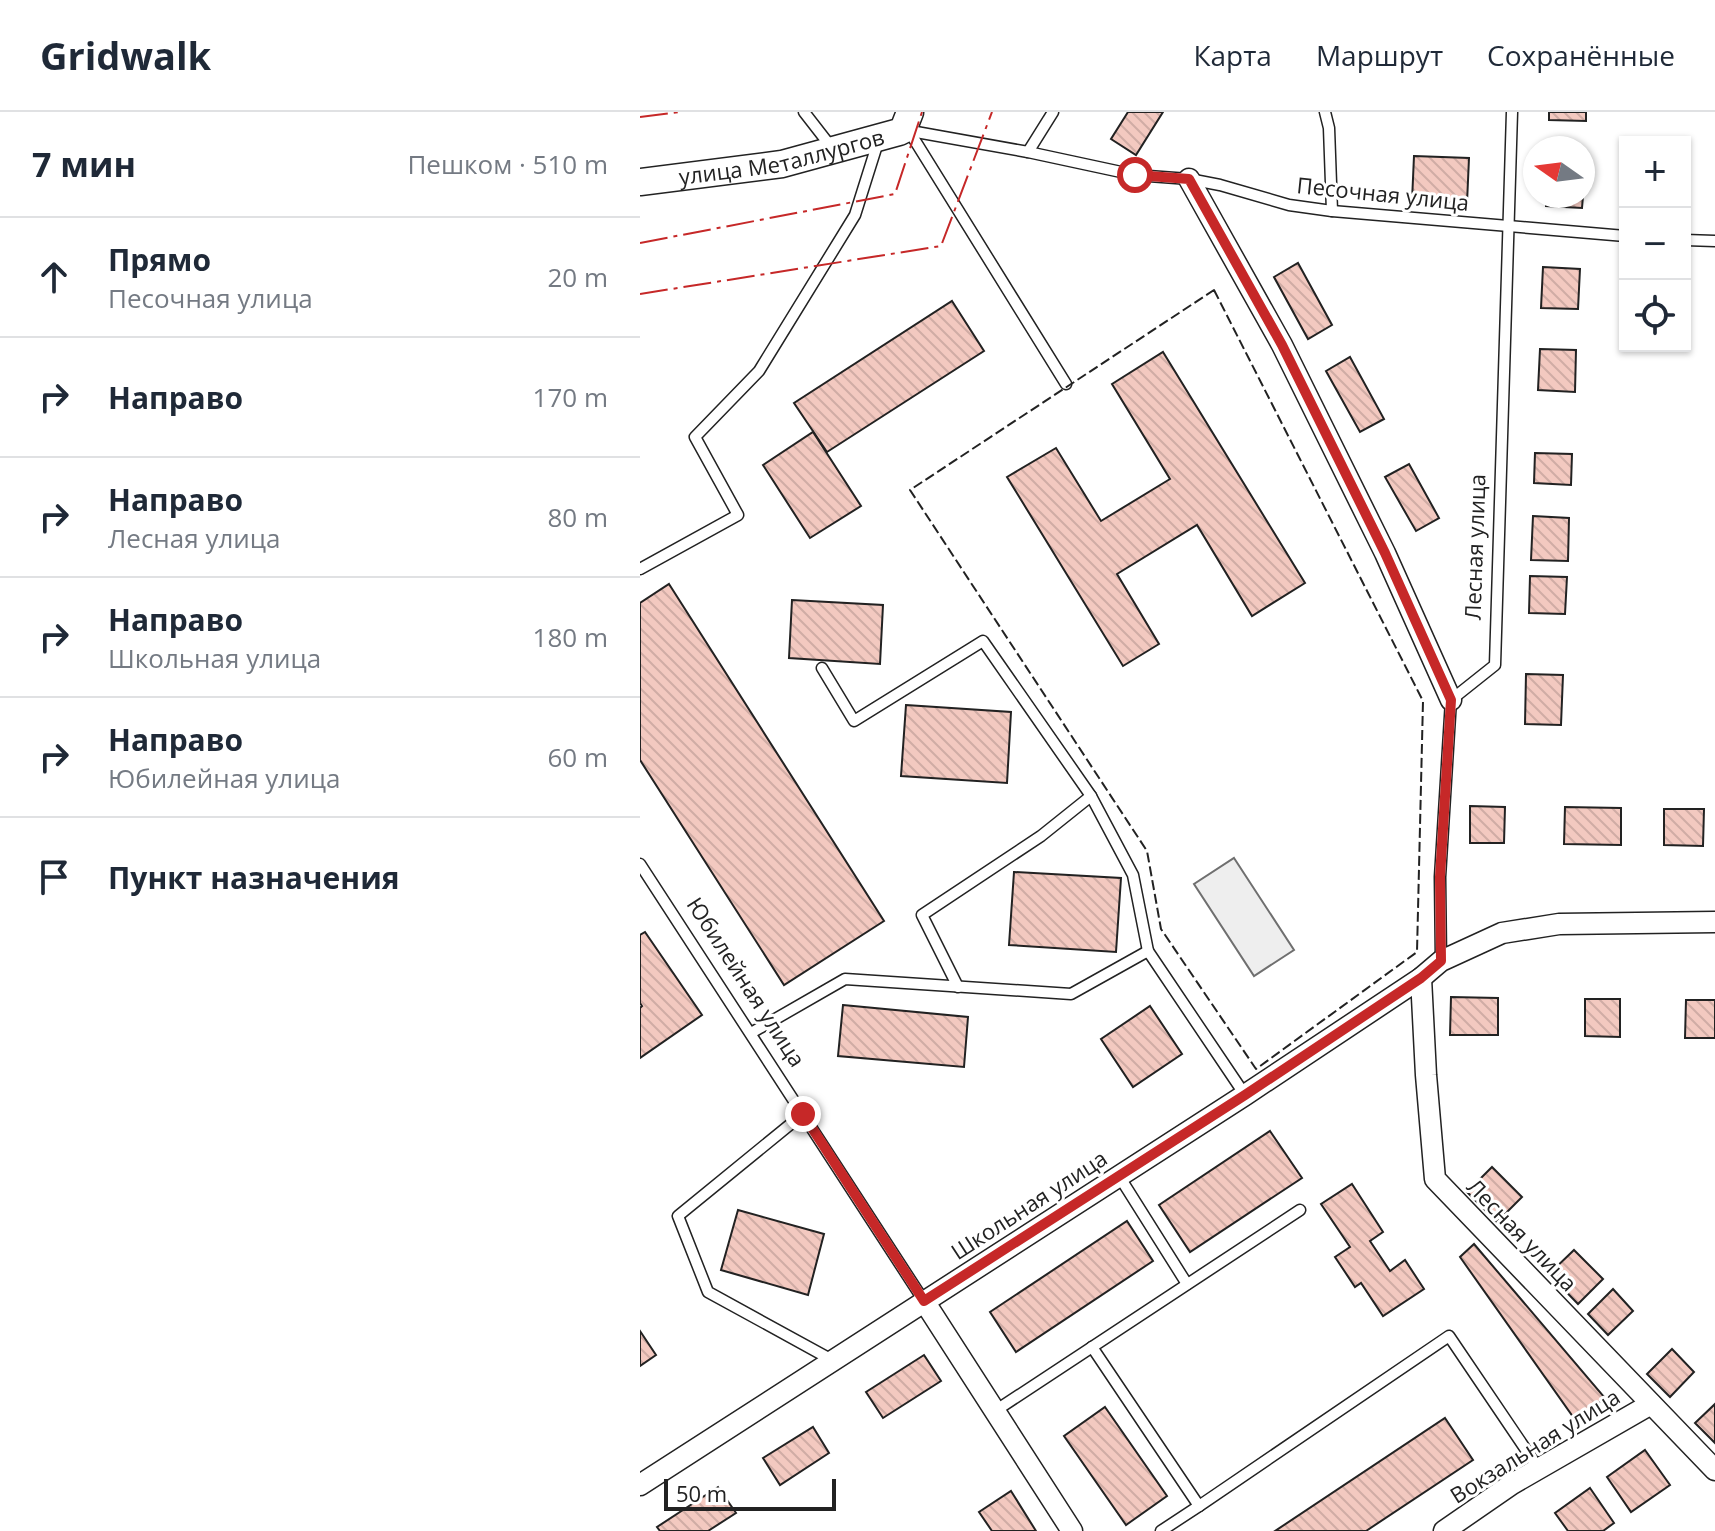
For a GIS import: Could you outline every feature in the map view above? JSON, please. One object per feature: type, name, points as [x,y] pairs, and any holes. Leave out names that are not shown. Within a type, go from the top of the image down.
[{"type":"street","name":"улица Металлургов","points":[[640,182],[782,164],[901,127]]},
{"type":"street","points":[[1189,179],[1289,359],[1385,553],[1451,700]]},
{"type":"street","name":"Школьная улица","points":[[640,1485],[1245,1095],[1421,978],[1441,961],[1502,933],[1559,924],[1715,922]]},
{"type":"street","name":"Лесная улица","points":[[1421,978],[1435,1179],[1715,1470]]},
{"type":"street","name":"Юбилейная улица","points":[[924,1301],[1072,1531]]},
{"type":"street","name":"Вокзальная улица","points":[[1444,1531],[1512,1484],[1651,1404]]},
{"type":"lane","points":[[804,112],[833,150]]},
{"type":"lane","points":[[1028,152],[1053,112]]},
{"type":"lane","points":[[1325,112],[1329,128],[1332,211]]},
{"type":"lane","name":"Лесная улица","points":[[1451,700],[1495,665],[1512,112]]},
{"type":"lane","points":[[640,569],[738,515],[695,437],[759,371],[855,215],[901,127],[1066,384]]},
{"type":"lane","name":"Песочная улица","points":[[901,127],[1135,175],[1220,185],[1289,205],[1619,236]]},
{"type":"lane","points":[[1691,240],[1715,241]]},
{"type":"lane","points":[[822,668],[854,721],[983,641],[1091,796],[1133,875],[1148,951],[1245,1095]]},
{"type":"lane","points":[[1441,961],[1440,877],[1451,700]]},
{"type":"lane","points":[[958,987],[922,915],[1041,836],[1091,796]]},
{"type":"lane","name":"Юбилейная улица","points":[[640,864],[924,1301]]},
{"type":"lane","points":[[751,1033],[845,979],[1071,994],[1148,951]]},
{"type":"lane","points":[[803,1114],[678,1216],[708,1292],[832,1360]]},
{"type":"lane","points":[[1119,1176],[1187,1284]]},
{"type":"lane","points":[[995,1411],[1300,1210]]},
{"type":"lane","points":[[1161,1531],[1449,1336],[1539,1469]]},
{"type":"lane","points":[[1092,1347],[1199,1506]]},
{"type":"shaded area","points":[[1234,858],[1294,950],[1254,976],[1194,884]]},
{"type":"building","points":[[1128,112],[1163,112],[1136,155],[1111,139]]},
{"type":"building","points":[[1549,112],[1586,112],[1586,121],[1549,120]]},
{"type":"building","points":[[1414,156],[1469,158],[1467,203],[1412,201]]},
{"type":"building","points":[[1298,263],[1332,325],[1308,339],[1274,277]]},
{"type":"building","points":[[1543,267],[1580,269],[1578,309],[1541,308]]},
{"type":"building","points":[[952,301],[984,351],[827,452],[794,403]]},
{"type":"building","points":[[1540,349],[1576,350],[1575,392],[1538,390]]},
{"type":"building","points":[[1163,352],[1305,583],[1252,616],[1197,525],[1117,574],[1159,644],[1123,666],[1007,477],[1056,448],[1101,521],[1170,479],[1112,384]]},
{"type":"building","points":[[1350,357],[1384,419],[1360,432],[1326,371]]},
{"type":"building","points":[[813,432],[861,506],[810,538],[763,465]]},
{"type":"building","points":[[1535,453],[1572,454],[1571,485],[1534,483]]},
{"type":"building","points":[[1409,464],[1439,518],[1416,531],[1385,477]]},
{"type":"building","points":[[1533,516],[1569,518],[1568,561],[1531,560]]},
{"type":"building","points":[[1530,576],[1567,577],[1565,614],[1529,613]]},
{"type":"building","points":[[669,584],[884,921],[784,985],[640,760],[640,603]]},
{"type":"building","points":[[792,600],[883,605],[880,664],[789,658]]},
{"type":"building","points":[[1526,674],[1563,675],[1561,725],[1525,724]]},
{"type":"building","points":[[906,705],[1011,712],[1007,783],[901,776]]},
{"type":"building","points":[[1470,806],[1505,807],[1504,843],[1470,843]]},
{"type":"building","points":[[1565,807],[1621,808],[1621,845],[1564,844]]},
{"type":"building","points":[[1664,809],[1704,809],[1703,846],[1664,845]]},
{"type":"building","points":[[1014,872],[1121,878],[1116,952],[1009,945]]},
{"type":"building","points":[[645,932],[702,1015],[640,1058],[640,935]]},
{"type":"building","points":[[1451,997],[1498,998],[1498,1035],[1450,1035]]},
{"type":"building","points":[[1585,999],[1620,999],[1620,1037],[1585,1036]]},
{"type":"building","points":[[1686,1000],[1715,1000],[1715,1038],[1685,1038]]},
{"type":"building","points":[[843,1005],[968,1017],[964,1067],[838,1056]]},
{"type":"building","points":[[1150,1006],[1182,1054],[1133,1087],[1101,1039]]},
{"type":"building","points":[[1270,1131],[1302,1178],[1190,1252],[1159,1205]]},
{"type":"building","points":[[1492,1167],[1522,1197],[1497,1222],[1467,1192]]},
{"type":"building","points":[[1352,1184],[1383,1232],[1370,1241],[1390,1271],[1405,1260],[1424,1289],[1383,1316],[1361,1283],[1355,1287],[1335,1257],[1350,1247],[1321,1204]]},
{"type":"building","points":[[738,1210],[824,1234],[808,1295],[721,1270]]},
{"type":"building","points":[[1127,1221],[1153,1261],[1016,1352],[990,1312]]},
{"type":"building","points":[[1474,1244],[1605,1398],[1576,1421],[1460,1257]]},
{"type":"building","points":[[1574,1250],[1603,1279],[1578,1304],[1549,1274]]},
{"type":"building","points":[[1613,1289],[1633,1311],[1608,1335],[1588,1314]]},
{"type":"building","points":[[640,1331],[656,1355],[640,1366]]},
{"type":"building","points":[[1672,1349],[1694,1372],[1670,1397],[1647,1374]]},
{"type":"building","points":[[924,1355],[941,1381],[883,1418],[866,1392]]},
{"type":"building","points":[[1715,1404],[1715,1443],[1695,1423]]},
{"type":"building","points":[[1105,1407],[1167,1496],[1126,1525],[1064,1436]]},
{"type":"building","points":[[1445,1418],[1473,1460],[1366,1531],[1275,1531]]},
{"type":"building","points":[[813,1427],[829,1453],[780,1485],[763,1458]]},
{"type":"building","points":[[1645,1450],[1670,1485],[1631,1512],[1607,1477]]},
{"type":"building","points":[[718,1487],[736,1513],[708,1531],[660,1531],[657,1527]]},
{"type":"building","points":[[1590,1488],[1614,1523],[1603,1531],[1568,1531],[1555,1513]]},
{"type":"building","points":[[1011,1491],[1036,1531],[992,1531],[979,1512]]},
{"type":"fence","points":[[1214,290],[1423,701],[1417,952],[1256,1069],[1161,929],[1147,851],[910,490],[1214,290]]},
{"type":"power","points":[[640,117],[680,112]]},
{"type":"power","points":[[640,243],[895,194],[922,112]]},
{"type":"power","points":[[640,294],[941,246],[992,112]]},
{"type":"route","points":[[803,1114],[924,1301],[1245,1095],[1421,978],[1441,961],[1440,877],[1451,700],[1385,553],[1282,345],[1189,179],[1135,175]]}]
